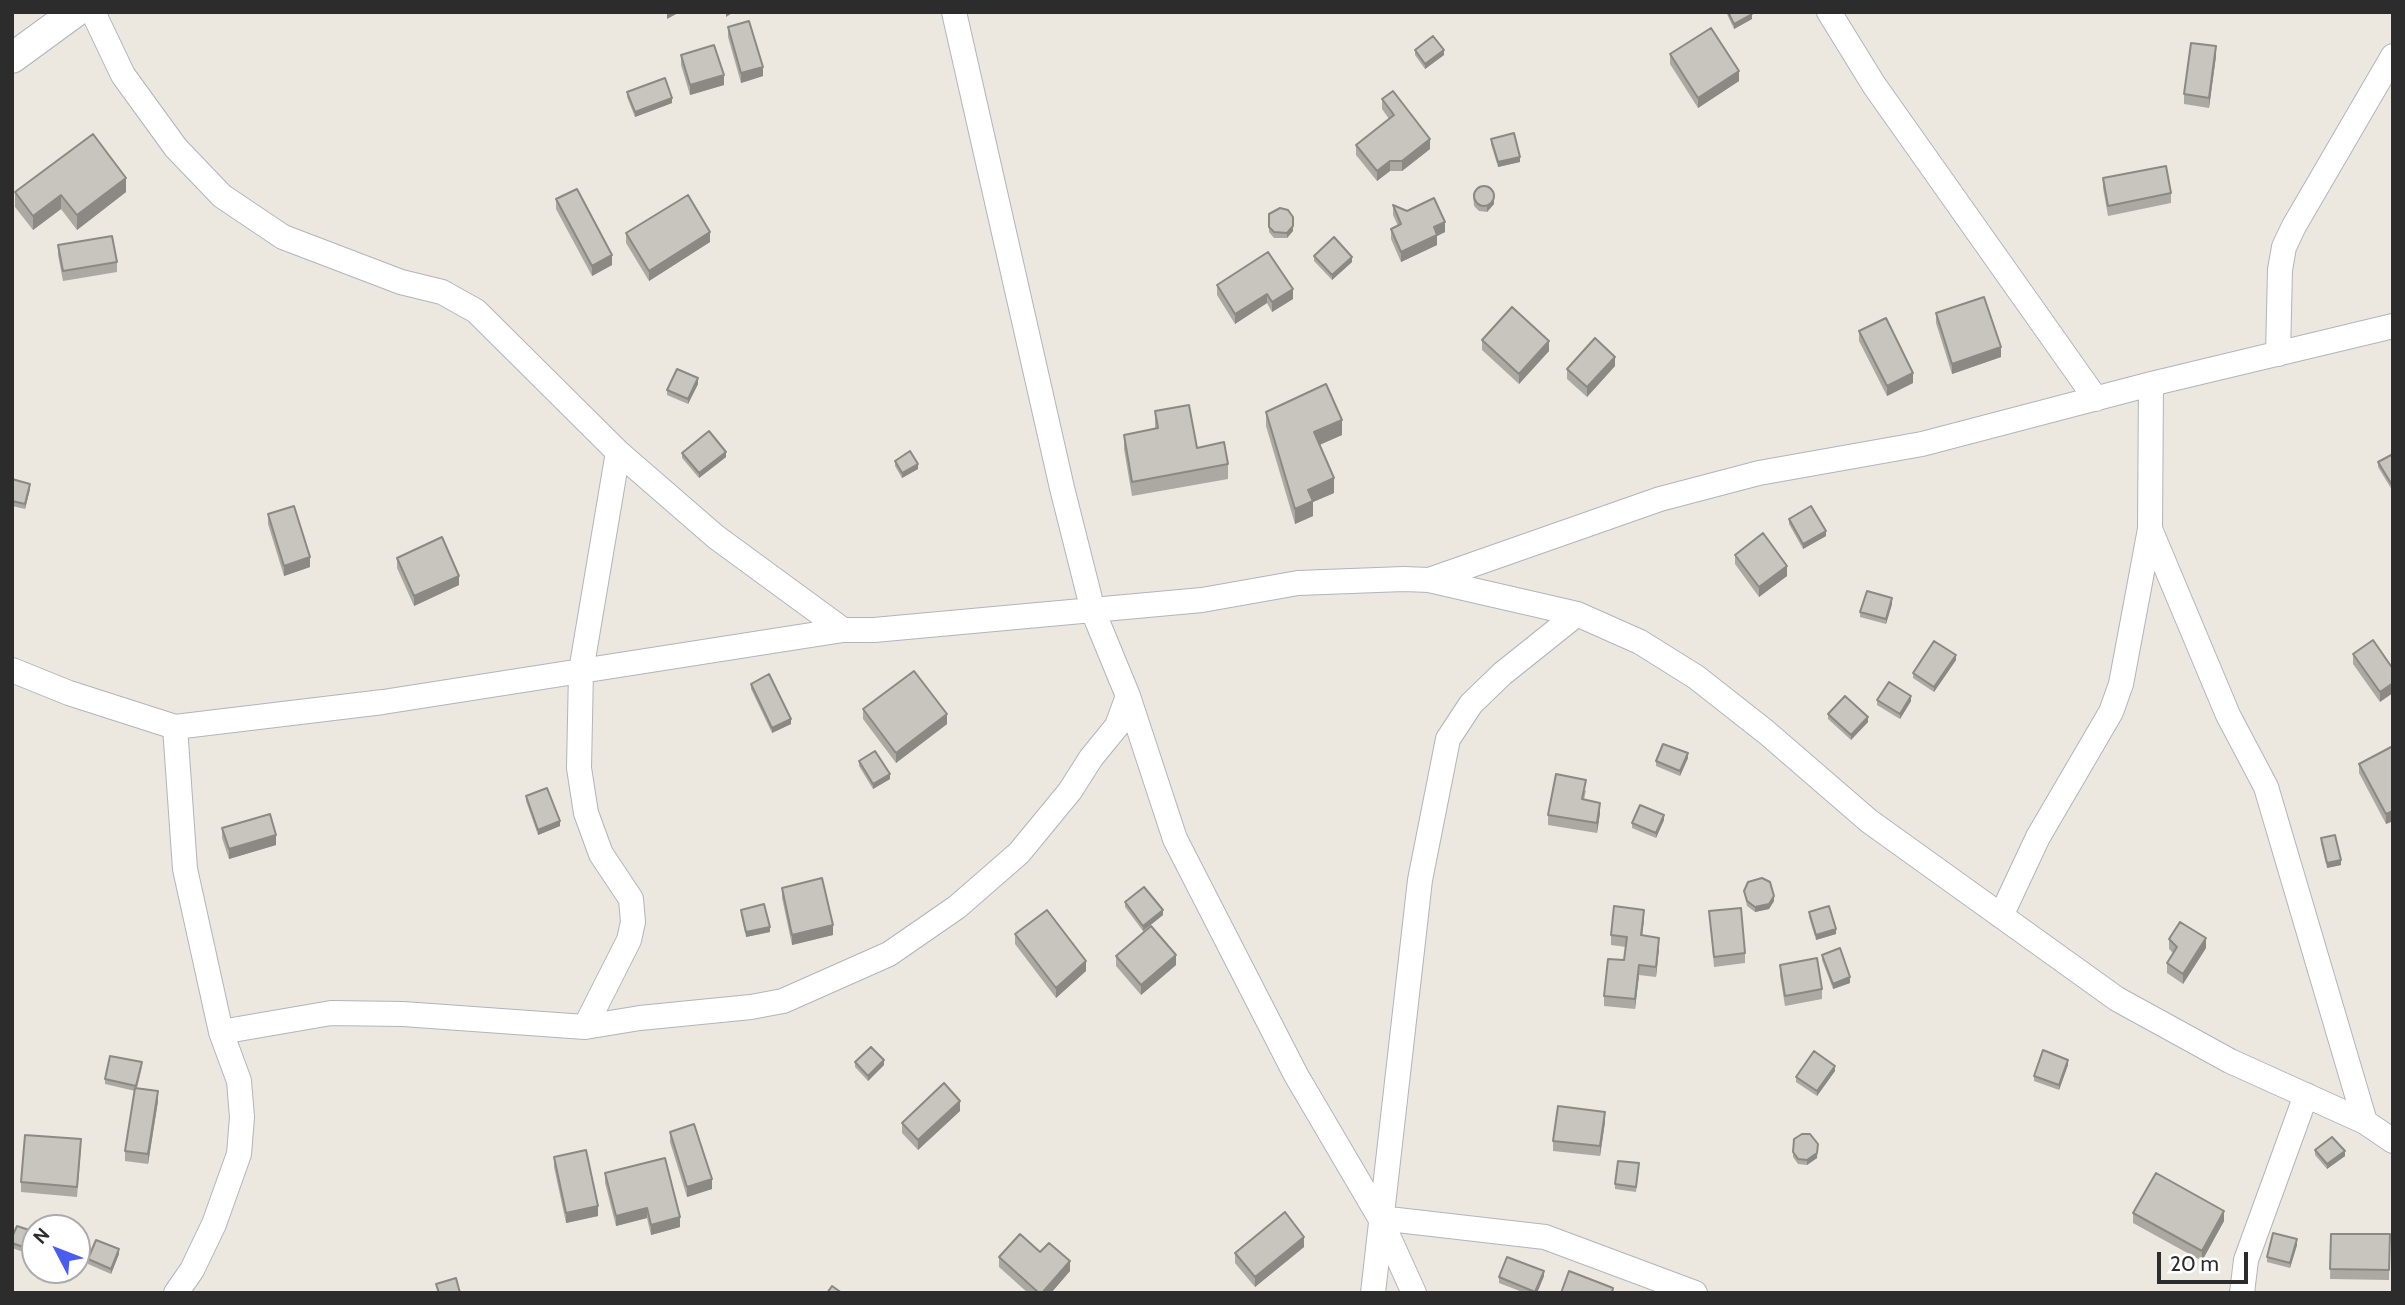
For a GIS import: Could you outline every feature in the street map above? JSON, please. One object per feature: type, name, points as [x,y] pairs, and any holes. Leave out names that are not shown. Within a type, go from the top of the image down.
[{"type":"street","points":[[12,58],[75,12]]},
{"type":"street","points":[[93,12],[123,75],[176,148],[222,196],[282,237],[401,282],[442,292],[476,311],[618,452],[716,537],[843,630]]},
{"type":"street","points":[[954,12],[1062,488],[1093,611],[1128,696],[1175,839],[1296,1075],[1380,1218],[1414,1293]]},
{"type":"street","points":[[1829,12],[1874,85],[2096,399]]},
{"type":"street","points":[[2278,354],[2280,270],[2284,247],[2393,56]]},
{"type":"street","points":[[1429,580],[1660,499],[1759,473],[1922,444],[2151,384],[2393,326]]},
{"type":"street","points":[[2001,916],[2038,837],[2111,712],[2121,684],[2150,529],[2151,384]]},
{"type":"street","points":[[585,1027],[629,940],[632,922],[631,899],[601,854],[586,813],[579,768],[581,671],[618,452]]},
{"type":"street","points":[[2150,529],[2228,715],[2266,787],[2365,1122]]},
{"type":"street","points":[[12,670],[69,693],[175,727],[383,702],[843,630],[874,630],[1202,600],[1298,583],[1429,580],[1577,614],[1640,642],[1696,677],[1766,732],[1869,821],[2117,999],[2230,1061],[2365,1122],[2393,1141]]},
{"type":"street","points":[[1373,1293],[1420,880],[1448,739],[1479,696],[1502,674],[1577,614]]},
{"type":"street","points":[[221,1032],[331,1013],[403,1014],[585,1027],[783,1001],[889,954],[957,907],[1019,853],[1070,791],[1091,758],[1117,726],[1128,696]]},
{"type":"street","points":[[175,727],[185,869],[221,1032],[239,1081],[242,1117],[239,1154],[214,1224],[192,1270],[176,1293]]},
{"type":"street","points":[[2242,1293],[2246,1260],[2306,1095]]},
{"type":"street","points":[[1380,1218],[1545,1237],[1695,1293]]},
{"type":"building","points":[[1728,12],[1751,12],[1752,14],[1734,24]]},
{"type":"building","points":[[749,21],[763,67],[741,73],[728,27]]},
{"type":"building","points":[[1711,28],[1739,71],[1698,98],[1670,54]]},
{"type":"building","points":[[1433,36],[1444,50],[1425,64],[1415,50]]},
{"type":"building","points":[[2191,43],[2216,46],[2209,98],[2184,94]]},
{"type":"building","points":[[714,45],[724,75],[690,85],[681,55]]},
{"type":"building","points":[[665,78],[672,98],[635,112],[627,92]]},
{"type":"building","points":[[1393,91],[1430,139],[1402,161],[1390,161],[1377,171],[1356,145],[1394,115],[1382,99]]},
{"type":"building","points":[[1514,133],[1520,157],[1498,162],[1491,139]]},
{"type":"building","points":[[93,134],[126,178],[77,215],[61,195],[33,216],[15,192]]},
{"type":"building","points":[[2166,166],[2171,193],[2108,206],[2103,178]]},
{"type":"building","points":[[1480,186],[1488,186],[1494,196],[1488,206],[1480,206],[1474,200],[1474,192]]},
{"type":"building","points":[[577,189],[612,255],[592,266],[556,199]]},
{"type":"building","points":[[688,195],[710,232],[649,271],[626,233]]},
{"type":"building","points":[[1434,198],[1445,222],[1434,227],[1437,235],[1401,252],[1391,229],[1401,224],[1393,205],[1407,211]]},
{"type":"building","points":[[1280,208],[1288,210],[1293,217],[1293,226],[1287,233],[1274,232],[1269,227],[1269,214]]},
{"type":"building","points":[[112,236],[117,262],[63,271],[58,245]]},
{"type":"building","points":[[1334,237],[1352,257],[1332,275],[1314,256]]},
{"type":"building","points":[[1268,252],[1293,289],[1272,302],[1267,294],[1235,314],[1217,285]]},
{"type":"building","points":[[1984,297],[2001,347],[1952,364],[1936,313]]},
{"type":"building","points":[[1512,307],[1549,341],[1519,374],[1482,340]]},
{"type":"building","points":[[1886,318],[1913,373],[1887,386],[1859,331]]},
{"type":"building","points":[[1595,338],[1615,357],[1587,387],[1567,369]]},
{"type":"building","points":[[677,369],[698,378],[688,399],[667,390]]},
{"type":"building","points":[[1326,384],[1342,420],[1314,432],[1334,478],[1308,490],[1313,501],[1295,509],[1266,412]]},
{"type":"building","points":[[1189,405],[1197,448],[1224,442],[1228,464],[1132,482],[1124,435],[1158,428],[1155,411]]},
{"type":"building","points":[[709,431],[726,452],[699,473],[682,453]]},
{"type":"building","points":[[910,451],[918,464],[902,473],[895,461]]},
{"type":"building","points":[[2393,454],[2393,484],[2392,485],[2378,462]]},
{"type":"building","points":[[12,479],[30,484],[25,504],[12,501]]},
{"type":"building","points":[[294,506],[310,557],[284,566],[268,514]]},
{"type":"building","points":[[1811,506],[1826,531],[1803,544],[1789,519]]},
{"type":"building","points":[[1763,533],[1787,566],[1759,587],[1735,555]]},
{"type":"building","points":[[442,537],[459,576],[414,596],[397,558]]},
{"type":"building","points":[[1867,591],[1892,598],[1886,619],[1860,612]]},
{"type":"building","points":[[2373,640],[2393,669],[2393,683],[2380,692],[2353,654]]},
{"type":"building","points":[[1934,641],[1956,655],[1934,687],[1913,673]]},
{"type":"building","points":[[914,671],[947,714],[896,753],[863,709]]},
{"type":"building","points":[[769,674],[791,719],[772,728],[751,684]]},
{"type":"building","points":[[1889,682],[1911,696],[1900,714],[1877,700]]},
{"type":"building","points":[[1845,696],[1868,717],[1851,735],[1828,714]]},
{"type":"building","points":[[1663,744],[1688,753],[1680,771],[1656,761]]},
{"type":"building","points":[[2393,746],[2393,811],[2386,814],[2359,764]]},
{"type":"building","points":[[875,751],[890,774],[873,784],[859,761]]},
{"type":"building","points":[[1556,774],[1586,780],[1582,799],[1600,803],[1597,823],[1548,815]]},
{"type":"building","points":[[547,788],[560,821],[538,830],[526,796]]},
{"type":"building","points":[[1640,805],[1664,815],[1656,833],[1632,823]]},
{"type":"building","points":[[270,814],[276,835],[229,849],[222,828]]},
{"type":"building","points":[[2335,835],[2341,860],[2327,863],[2321,838]]},
{"type":"building","points":[[822,878],[833,925],[792,935],[782,888]]},
{"type":"building","points":[[1762,878],[1770,882],[1774,896],[1769,904],[1755,907],[1747,901],[1744,891],[1748,882]]},
{"type":"building","points":[[1144,887],[1163,910],[1143,926],[1125,902]]},
{"type":"building","points":[[764,904],[770,927],[746,932],[741,910]]},
{"type":"building","points":[[1614,906],[1644,910],[1641,935],[1659,938],[1656,967],[1639,965],[1635,999],[1604,996],[1608,959],[1624,960],[1627,937],[1611,935]]},
{"type":"building","points":[[1829,906],[1836,929],[1816,935],[1809,912]]},
{"type":"building","points":[[1741,908],[1745,953],[1714,957],[1709,911]]},
{"type":"building","points":[[1047,910],[1086,961],[1056,988],[1015,934]]},
{"type":"building","points":[[2180,922],[2206,938],[2183,974],[2167,963],[2177,947],[2169,939]]},
{"type":"building","points":[[1151,926],[1176,955],[1141,985],[1116,956]]},
{"type":"building","points":[[1840,948],[1850,977],[1833,984],[1822,955]]},
{"type":"building","points":[[1817,958],[1822,989],[1785,996],[1780,965]]},
{"type":"building","points":[[871,1047],[884,1060],[868,1076],[855,1062]]},
{"type":"building","points":[[2043,1050],[2068,1060],[2059,1085],[2034,1076]]},
{"type":"building","points":[[1814,1051],[1835,1066],[1817,1091],[1796,1077]]},
{"type":"building","points":[[110,1056],[142,1062],[136,1086],[105,1079]]},
{"type":"building","points":[[944,1083],[960,1101],[918,1140],[902,1123]]},
{"type":"building","points":[[135,1088],[158,1091],[148,1154],[125,1151]]},
{"type":"building","points":[[1558,1106],[1605,1112],[1600,1146],[1553,1141]]},
{"type":"building","points":[[694,1124],[712,1179],[687,1187],[670,1132]]},
{"type":"building","points":[[1802,1134],[1810,1134],[1818,1144],[1817,1153],[1807,1160],[1798,1159],[1793,1152],[1794,1139]]},
{"type":"building","points":[[25,1135],[81,1139],[77,1187],[21,1182]]},
{"type":"building","points":[[2332,1137],[2345,1151],[2327,1164],[2315,1150]]},
{"type":"building","points":[[586,1150],[598,1206],[566,1213],[554,1157]]},
{"type":"building","points":[[665,1158],[680,1217],[651,1225],[647,1208],[616,1216],[605,1173]]},
{"type":"building","points":[[1618,1161],[1639,1163],[1636,1187],[1615,1184]]},
{"type":"building","points":[[2156,1173],[2224,1211],[2202,1251],[2133,1213]]},
{"type":"building","points":[[1285,1212],[1304,1237],[1255,1277],[1235,1253]]},
{"type":"building","points":[[17,1226],[21,1227],[21,1246],[12,1243]]},
{"type":"building","points":[[2273,1233],[2297,1239],[2290,1263],[2267,1257]]},
{"type":"building","points":[[1020,1234],[1040,1252],[1049,1243],[1070,1261],[1042,1293],[999,1257]]},
{"type":"building","points":[[2331,1234],[2390,1234],[2389,1270],[2330,1269]]},
{"type":"building","points":[[96,1240],[119,1249],[111,1269],[91,1260]]},
{"type":"building","points":[[1507,1257],[1544,1271],[1535,1292],[1499,1277]]},
{"type":"building","points":[[1569,1271],[1613,1288],[1612,1293],[1561,1293]]},
{"type":"building","points":[[456,1278],[460,1293],[439,1293],[436,1284]]},
{"type":"building","points":[[832,1286],[842,1293],[827,1293]]}]
